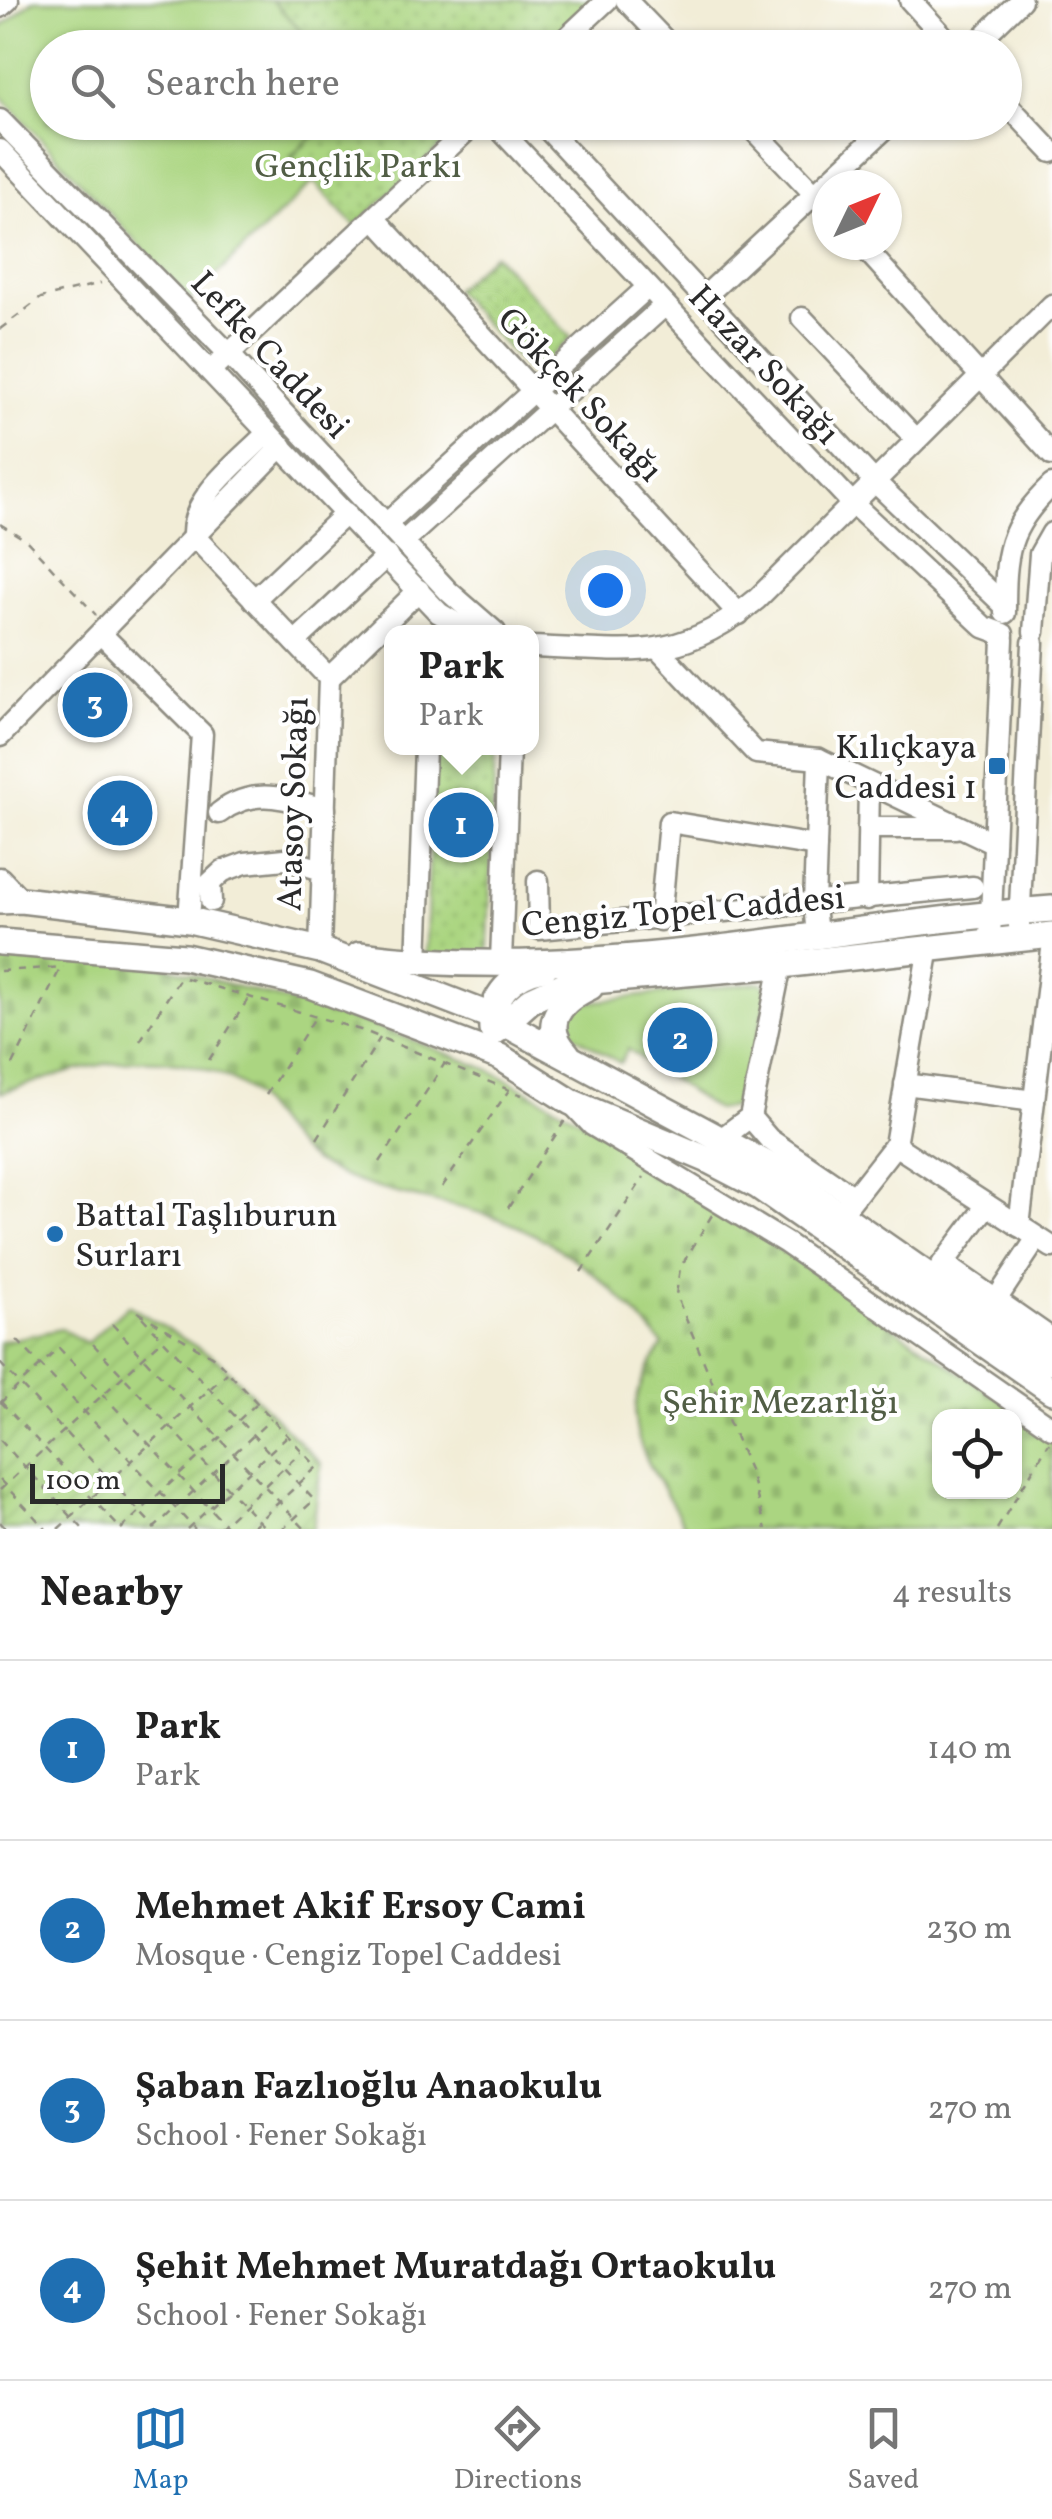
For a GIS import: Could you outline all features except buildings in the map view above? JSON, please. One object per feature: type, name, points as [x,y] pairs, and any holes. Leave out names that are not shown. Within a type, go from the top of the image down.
[{"type":"main road","points":[[11,901],[190,920],[320,950],[498,1033],[567,1054],[847,1206],[938,1271],[1052,1362]]},
{"type":"main road","name":"Cengiz Topel Caddesi","points":[[320,950],[417,962],[576,962],[817,936],[1020,923],[1052,909]]},
{"type":"main road","name":"Cengiz Topel Caddesi","points":[[1020,923],[1052,934]]},
{"type":"main road","name":"Cengiz Topel Caddesi","points":[[498,1033],[548,989],[929,947],[991,926]]},
{"type":"main road","points":[[0,942],[185,956],[310,985],[456,1052],[498,1033]]},
{"type":"main road","points":[[576,962],[530,971],[499,994],[498,1033],[564,1107],[706,1158],[758,1186],[1052,1391]]},
{"type":"main road","points":[[567,1054],[555,1036],[559,1006],[606,980]]},
{"type":"street","points":[[0,8],[8,0]]},
{"type":"street","points":[[575,30],[607,0]]},
{"type":"street","points":[[626,0],[655,30]]},
{"type":"street","points":[[910,0],[938,30]]},
{"type":"street","points":[[990,30],[1021,0]]},
{"type":"street","points":[[1022,116],[1047,137]]},
{"type":"street","name":"Lefke Caddesi","points":[[0,120],[228,354],[386,524],[395,549],[435,622]]},
{"type":"street","points":[[210,371],[457,140]]},
{"type":"street","name":"Hazar Sokağı","points":[[510,140],[852,504],[984,626],[1004,634]]},
{"type":"street","name":"Hazar Sokağı","points":[[557,140],[874,481],[1004,606]]},
{"type":"street","points":[[763,140],[812,191]]},
{"type":"street","points":[[848,170],[876,140]]},
{"type":"street","name":"Lefke Caddesi","points":[[0,150],[346,512],[487,625]]},
{"type":"street","points":[[704,298],[812,208]]},
{"type":"street","name":"Gökçek Sokağı","points":[[374,218],[740,614]]},
{"type":"street","points":[[876,260],[1052,455]]},
{"type":"street","points":[[386,524],[648,287]]},
{"type":"street","points":[[295,642],[665,305]]},
{"type":"street","points":[[539,646],[660,651],[690,643],[740,614],[1052,306]]},
{"type":"street","points":[[802,318],[916,439]]},
{"type":"street","points":[[0,736],[105,631],[275,439]]},
{"type":"street","points":[[991,926],[1008,543],[1034,503],[1052,485]]},
{"type":"street","points":[[254,600],[346,512]]},
{"type":"street","points":[[1020,923],[1033,638],[1040,554],[1052,534]]},
{"type":"street","name":"Atasoy Sokağı","points":[[193,535],[329,678],[320,950]]},
{"type":"street","points":[[329,678],[419,590]]},
{"type":"street","points":[[105,631],[202,734],[190,920]]},
{"type":"street","points":[[1004,634],[1009,648],[1020,652],[1033,638]]},
{"type":"street","points":[[660,651],[756,753],[819,760],[994,843]]},
{"type":"street","points":[[1032,685],[1052,700]]},
{"type":"street","points":[[417,962],[425,755]]},
{"type":"street","points":[[501,961],[508,755]]},
{"type":"street","points":[[817,936],[814,904],[819,760]]},
{"type":"street","points":[[867,900],[870,786]]},
{"type":"street","points":[[220,812],[237,802],[269,794],[290,796],[325,809]]},
{"type":"street","points":[[660,920],[669,822],[816,846]]},
{"type":"street","points":[[868,828],[962,828]]},
{"type":"street","points":[[210,901],[210,883],[234,866],[285,859],[322,870]]},
{"type":"street","points":[[0,878],[11,901]]},
{"type":"street","points":[[538,881],[538,929],[974,888]]},
{"type":"street","points":[[750,1117],[769,1139],[847,1206],[895,1145],[929,947]]},
{"type":"street","points":[[996,1300],[1036,1237],[1034,1100],[1052,950]]},
{"type":"street","points":[[721,1139],[750,1117],[781,965]]},
{"type":"street","points":[[906,1084],[1034,1100]]},
{"type":"street","points":[[564,1107],[722,1202],[1051,1435]]},
{"type":"street","points":[[895,1145],[1036,1237]]},
{"type":"street","points":[[987,1205],[938,1271],[996,1300],[1052,1339]]},
{"type":"path","points":[[0,330],[41,298],[65,289],[122,280]]},
{"type":"path","points":[[0,524],[26,540],[105,631]]},
{"type":"path","points":[[13,1065],[61,967]]},
{"type":"path","points":[[0,972],[73,967]]},
{"type":"path","points":[[171,974],[317,1014],[381,1037],[456,1052],[534,1101]]},
{"type":"path","points":[[140,1042],[181,977]]},
{"type":"path","points":[[209,1060],[251,995]]},
{"type":"path","points":[[266,1096],[317,1014]]},
{"type":"path","points":[[316,1139],[381,1037]]},
{"type":"path","points":[[380,1162],[456,1052]]},
{"type":"path","points":[[442,1187],[510,1089]]},
{"type":"path","points":[[508,1208],[567,1118],[564,1107]]},
{"type":"path","points":[[581,1272],[650,1167]]},
{"type":"path","points":[[722,1202],[680,1268],[676,1294],[750,1472],[766,1529]]},
{"type":"path","points":[[250,1529],[258,1521],[298,1484],[317,1467],[216,1360],[138,1312],[238,1420],[298,1484],[314,1500],[282,1529]]},
{"type":"path","points":[[112,1324],[305,1529]]},
{"type":"path","points":[[0,1490],[163,1339]]},
{"type":"path","points":[[17,1340],[191,1528],[288,1436]]},
{"type":"path","points":[[93,1344],[266,1529]]},
{"type":"path","points":[[229,1529],[179,1476],[150,1444],[59,1348],[0,1402],[121,1529],[160,1492],[179,1476],[257,1403]]},
{"type":"path","points":[[0,1362],[154,1528],[272,1418]]},
{"type":"path","points":[[58,1529],[228,1372]]},
{"type":"path","points":[[997,1529],[1051,1435]]},
{"type":"path","points":[[0,1440],[83,1529]]},
{"type":"path","points":[[218,1529],[302,1451]]},
{"type":"path","points":[[0,1480],[46,1529]]},
{"type":"path","points":[[0,1522],[6,1529]]},
{"type":"green space","points":[[34,0],[272,0],[300,30],[30,30],[30,127],[0,95],[0,28]]},
{"type":"green space","name":"Gençlik Parkı","points":[[272,0],[598,0],[566,30],[300,30]]},
{"type":"green space","points":[[42,140],[308,140],[291,156],[314,181],[190,300]]},
{"type":"green space","name":"Gençlik Parkı","points":[[309,140],[448,140],[355,226],[291,157]]},
{"type":"green space","points":[[494,254],[571,338],[531,374],[454,290]]},
{"type":"green space","points":[[434,755],[495,755],[487,971],[425,968]]},
{"type":"green space","name":"Şehir Mezarlığı","points":[[66,958],[164,966],[375,1026],[487,1069],[622,1142],[1014,1409],[932,1409],[932,1499],[1022,1499],[1022,1415],[1052,1435],[1052,1529],[686,1529],[648,1461],[635,1420],[637,1398],[646,1373],[663,1345],[604,1283],[559,1249],[508,1222],[380,1189],[322,1166],[291,1142],[247,1089],[208,1070],[156,1061],[111,1063],[0,1093],[0,960]]},
{"type":"green space","points":[[761,982],[769,991],[743,1099],[737,1106],[716,1110],[628,1049],[620,1063],[563,1028],[570,1008],[581,1003]]},
{"type":"green space","points":[[128,1305],[218,1360],[321,1464],[313,1529],[0,1529],[0,1342],[61,1329],[87,1343]]},
{"type":"place","name":"Şaban Fazlıoğlu Anaokulu","points":[[95,705]]},
{"type":"place","name":"Kılıçkaya Caddesi 1","points":[[997,766]]},
{"type":"place","name":"Şehit Mehmet Muratdağı Ortaokulu","points":[[120,813]]},
{"type":"place","name":"Park","points":[[461,825]]},
{"type":"place","name":"Mehmet Akif Ersoy Cami","points":[[680,1040]]},
{"type":"place","name":"Battal Taşlıburun Surları","points":[[55,1234]]}]
